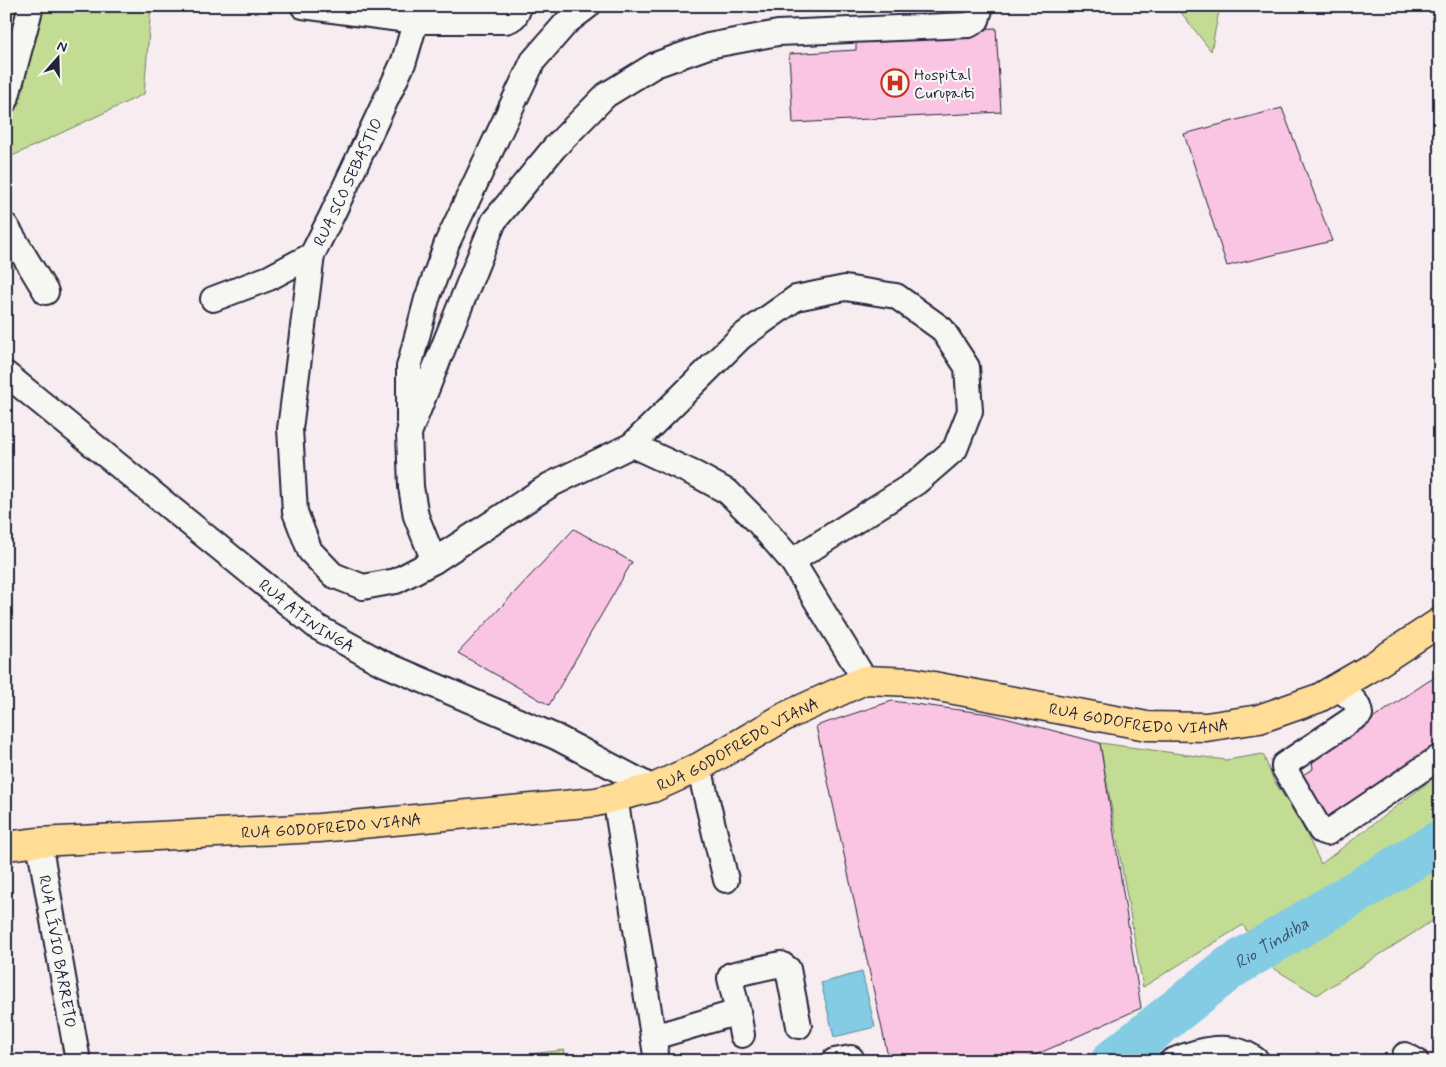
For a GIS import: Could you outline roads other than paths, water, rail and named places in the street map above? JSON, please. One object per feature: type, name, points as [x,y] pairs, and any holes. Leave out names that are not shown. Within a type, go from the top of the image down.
[{"type":"main road","name":"RUA GODOFREDO VIANA","points":[[6,846],[39,842],[319,828],[596,802],[653,788],[699,767],[786,716],[865,680],[912,682],[1147,726],[1206,727],[1259,719],[1319,698],[1440,622]]},
{"type":"street","points":[[6,100],[31,6]]},
{"type":"street","points":[[303,6],[418,13],[505,21],[512,19],[517,13],[519,6]]},
{"type":"street","points":[[434,561],[416,516],[410,487],[409,367],[427,300],[448,243],[533,61],[567,22],[588,6]]},
{"type":"street","points":[[409,432],[494,221],[554,148],[606,95],[655,65],[708,46],[778,33],[969,25],[976,20],[981,6]]},
{"type":"street","name":"RUA SCO SEBASTIO","points":[[213,299],[269,278],[312,255],[404,60],[418,13]]},
{"type":"street","points":[[6,226],[46,292]]},
{"type":"street","points":[[312,255],[290,429],[295,512],[310,552],[333,575],[364,588],[396,582],[434,561],[550,486],[632,445],[741,337],[796,298],[844,288],[896,296],[904,301],[942,329],[967,367],[970,412],[955,449],[917,482],[792,561]]},
{"type":"street","name":"RUA ATININGA","points":[[6,374],[317,627],[380,662],[556,737],[653,788]]},
{"type":"street","points":[[632,445],[697,475],[728,492],[758,522],[792,561],[865,680]]},
{"type":"street","points":[[1337,688],[1355,701],[1360,714],[1284,765],[1320,831],[1327,833],[1440,757]]},
{"type":"street","points":[[699,767],[726,880]]},
{"type":"street","points":[[615,798],[658,1061]]},
{"type":"street","name":"RUA LÍVIO BARRETO","points":[[39,842],[78,1061]]},
{"type":"street","points":[[654,1037],[740,1024],[731,976],[781,964],[788,969],[799,1026]]},
{"type":"street","points":[[1172,1061],[1199,1051],[1224,1048],[1241,1051],[1257,1061]]},
{"type":"water","points":[[862,972],[875,1027],[834,1037],[821,983]]},
{"type":"waterway","name":"Rio Tindiba","points":[[1113,1061],[1231,967],[1440,842]]},
{"type":"place","name":"Hospital Curupaiti","points":[[895,83]]}]
